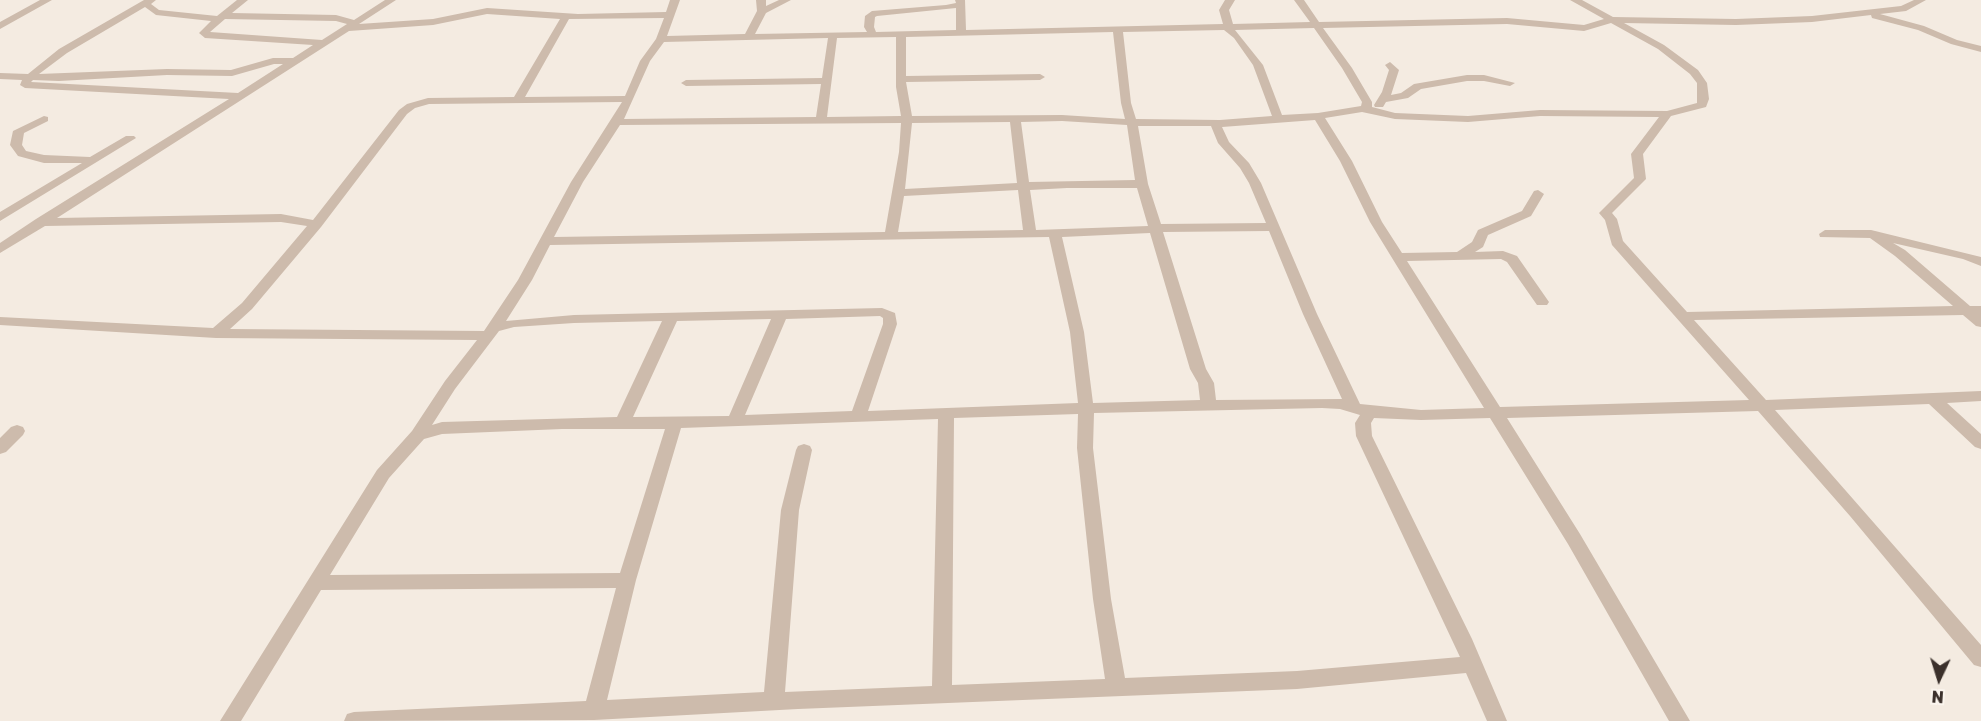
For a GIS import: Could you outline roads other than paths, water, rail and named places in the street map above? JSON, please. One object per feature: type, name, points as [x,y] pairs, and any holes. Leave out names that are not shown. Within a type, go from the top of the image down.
[{"type":"street","points":[[0,26],[47,0]]},
{"type":"street","points":[[243,0],[220,18],[204,33],[205,35],[323,43]]},
{"type":"street","points":[[0,249],[391,0]]},
{"type":"street","points":[[230,721],[383,474],[418,435],[450,385],[491,332],[525,280],[577,182],[617,122],[645,61],[661,39],[675,0]]},
{"type":"street","points":[[749,36],[762,11],[761,0]]},
{"type":"street","points":[[762,11],[786,0]]},
{"type":"street","points":[[1230,0],[1224,10],[1228,27],[1258,66],[1278,118]]},
{"type":"street","points":[[1299,0],[1367,102],[1365,109]]},
{"type":"street","points":[[1365,109],[1395,116],[1468,119],[1540,112],[1667,114],[1701,105],[1704,99],[1702,84],[1694,72],[1668,51],[1575,0]]},
{"type":"street","points":[[661,39],[1507,21],[1584,28],[1612,20],[1736,22],[1812,19],[1903,9],[1921,0]]},
{"type":"street","points":[[242,96],[25,85],[29,78],[63,51],[148,2],[156,12],[220,18],[336,18],[351,26],[433,22],[487,11],[566,16],[669,15]]},
{"type":"street","points":[[873,34],[869,27],[870,16],[875,13],[947,8],[961,2],[960,32]]},
{"type":"street","points":[[1865,13],[1921,28],[1954,42],[1981,49]]},
{"type":"street","points":[[518,99],[566,16]]},
{"type":"street","points":[[1118,30],[1126,103],[1142,183],[1198,369],[1206,383],[1209,406]]},
{"type":"street","points":[[891,235],[905,152],[907,120],[901,79],[901,33]]},
{"type":"street","points":[[820,120],[830,64],[832,35]]},
{"type":"street","points":[[0,76],[29,78],[166,72],[232,73],[273,62],[295,62]]},
{"type":"street","points":[[617,122],[1062,118],[1131,123],[1219,123],[1318,117],[1379,105],[1394,70],[1390,65]]},
{"type":"street","points":[[901,79],[1040,77]]},
{"type":"street","points":[[1383,99],[1404,96],[1418,86],[1467,78],[1484,78],[1510,83]]},
{"type":"street","points":[[686,83],[826,81]]},
{"type":"street","points":[[216,333],[247,306],[411,106],[428,101],[629,99]]},
{"type":"street","points":[[1667,114],[1637,154],[1640,179],[1605,213],[1611,219],[1617,242],[1856,511],[1981,659]]},
{"type":"street","points":[[1318,117],[1346,161],[1376,222],[1574,538],[1680,721]]},
{"type":"street","points":[[44,119],[20,131],[15,145],[22,154],[44,159],[84,159],[89,161],[88,164]]},
{"type":"street","points":[[1015,119],[1030,233]]},
{"type":"street","points":[[1219,123],[1216,126],[1217,130],[1255,183],[1361,410],[1364,436],[1493,713],[1508,721]]},
{"type":"street","points":[[0,217],[130,138]]},
{"type":"street","points":[[899,193],[1025,186],[1142,183]]},
{"type":"street","points":[[1461,255],[1479,244],[1483,233],[1527,213],[1538,194]]},
{"type":"street","points":[[40,222],[281,218],[316,224]]},
{"type":"street","points":[[545,241],[1274,227]]},
{"type":"street","points":[[1055,233],[1077,332],[1086,408],[1084,448],[1102,599],[1116,687]]},
{"type":"street","points":[[1825,234],[1871,234],[1967,256],[1981,262]]},
{"type":"street","points":[[1871,234],[1900,253],[1974,311],[1981,323]]},
{"type":"street","points":[[1399,257],[1496,254],[1512,259],[1542,302]]},
{"type":"street","points":[[0,321],[216,333],[491,332],[526,322],[871,310],[890,316],[890,324],[860,414]]},
{"type":"street","points":[[1683,316],[1974,311]]},
{"type":"street","points":[[735,420],[781,313]]},
{"type":"street","points":[[622,423],[672,316]]},
{"type":"street","points":[[418,435],[442,428],[675,423],[860,414],[1086,408],[1322,403],[1340,404],[1361,410],[1421,415],[1981,396]]},
{"type":"street","points":[[1932,398],[1981,443]]},
{"type":"street","points":[[942,695],[946,412]]},
{"type":"street","points":[[594,711],[627,580],[675,423]]},
{"type":"street","points":[[0,447],[17,431]]},
{"type":"street","points":[[774,701],[790,510],[804,450]]},
{"type":"street","points":[[316,583],[627,580]]},
{"type":"street","points":[[354,721],[502,717],[774,701],[1297,680],[1472,664]]}]
